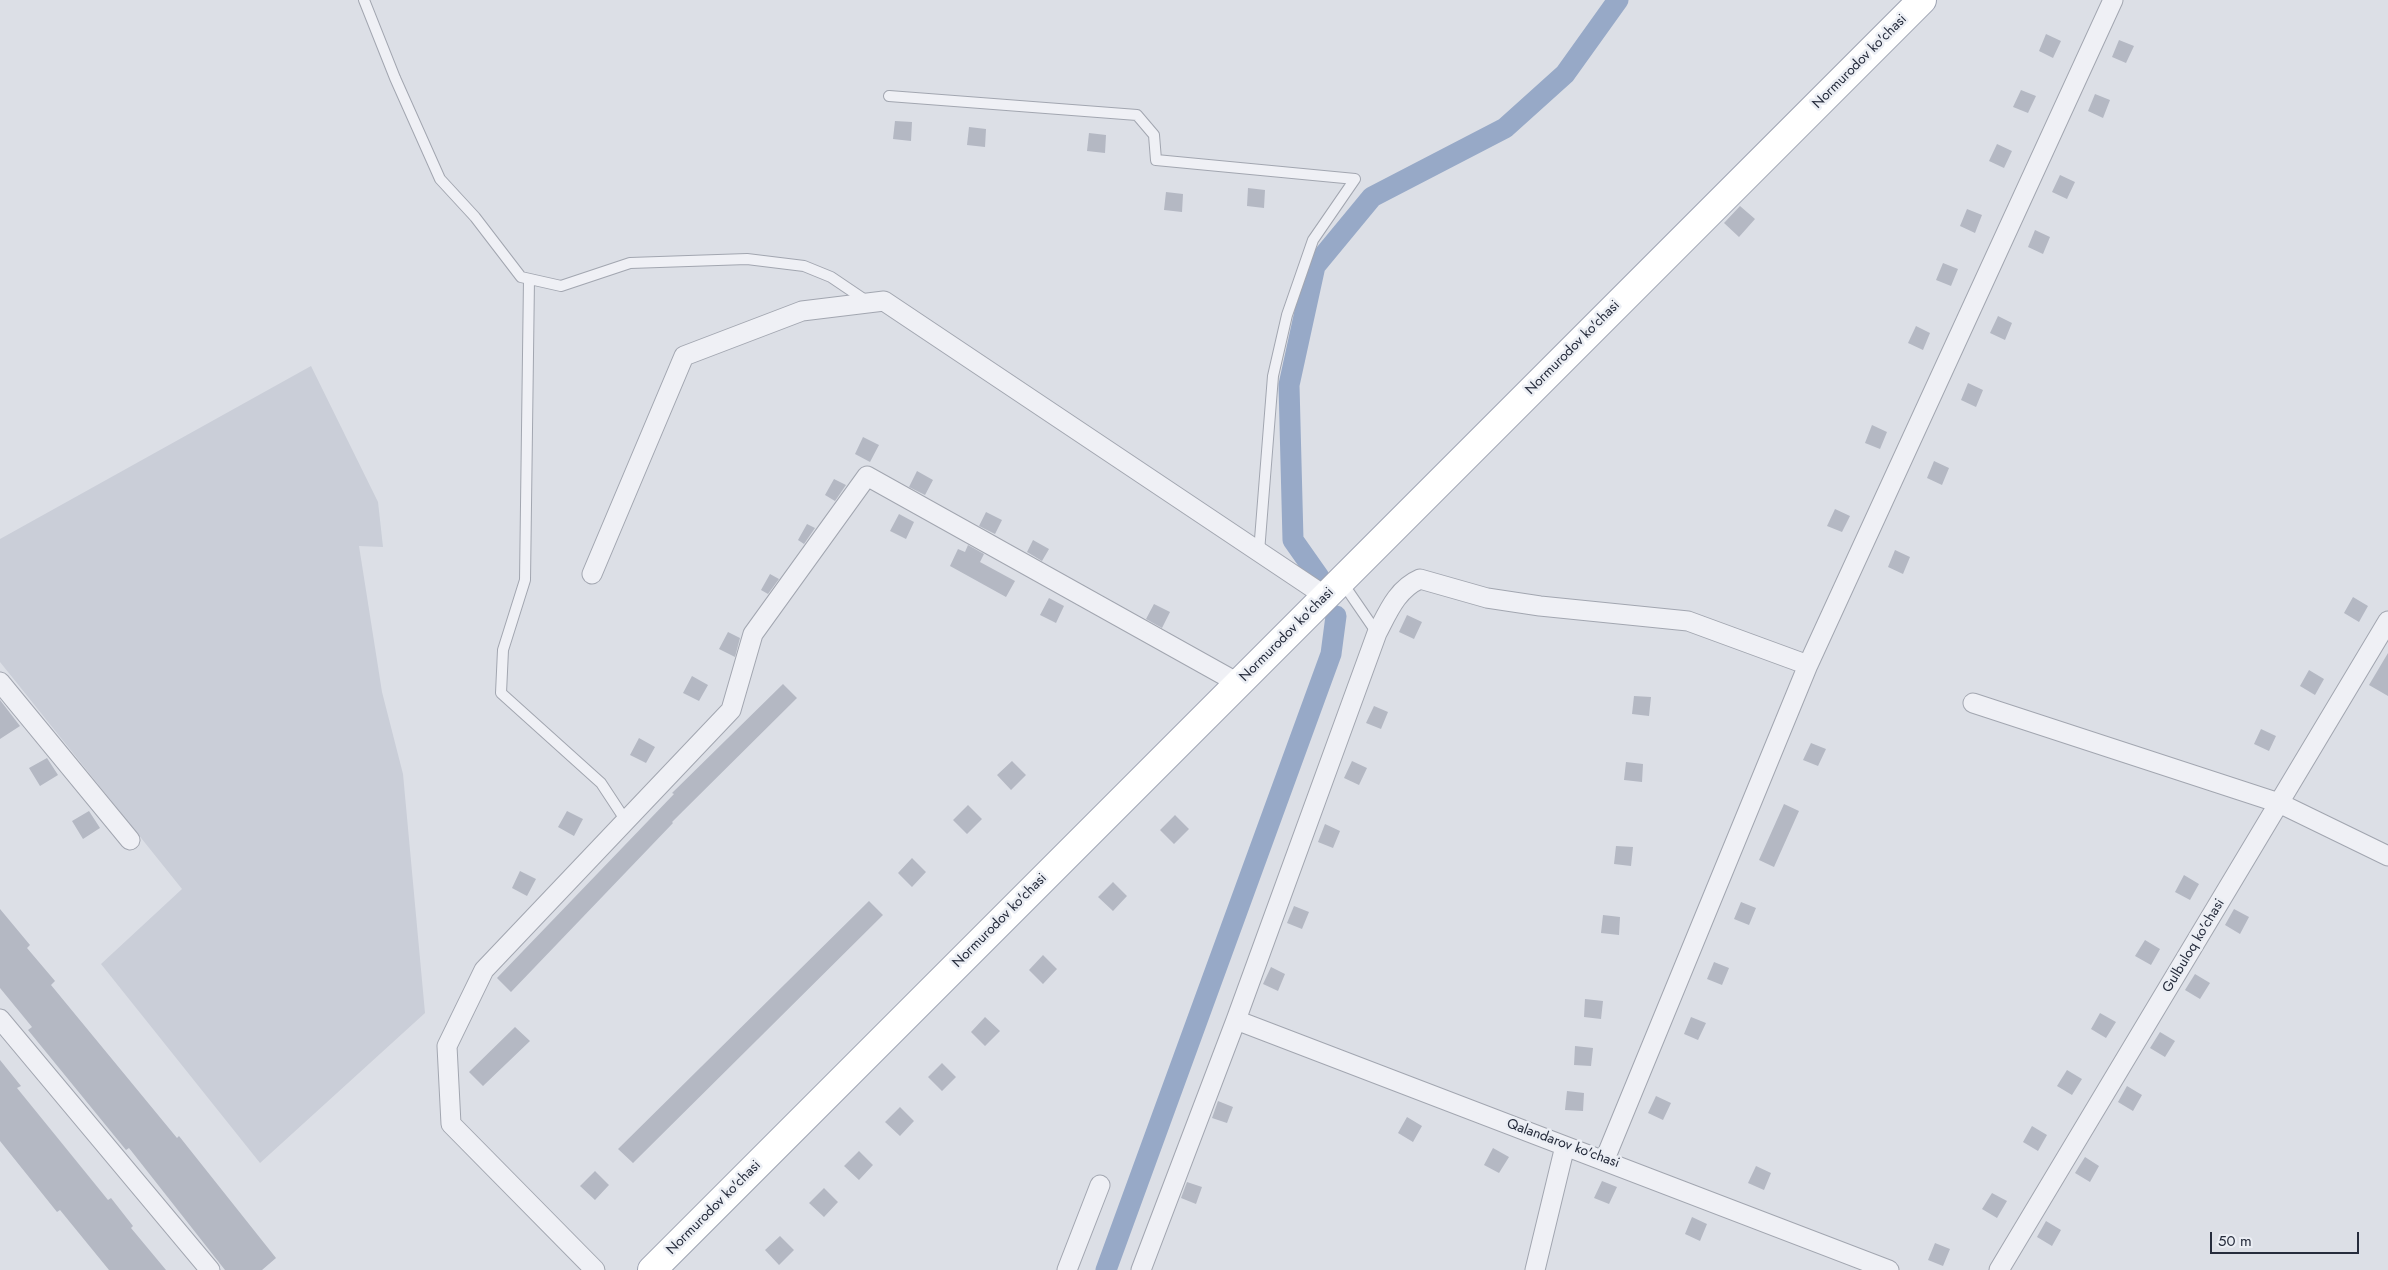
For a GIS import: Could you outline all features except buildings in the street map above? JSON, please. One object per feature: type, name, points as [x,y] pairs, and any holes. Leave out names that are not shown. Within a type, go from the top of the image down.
[{"type":"main road","name":"Normurodov ko'chasi","points":[[652,1270],[1922,0]]},
{"type":"street","points":[[1605,1159],[1808,665],[2113,0]]},
{"type":"street","points":[[592,574],[684,356],[802,311],[884,301],[1259,552],[1333,588]]},
{"type":"street","points":[[595,1270],[451,1124],[447,1046],[484,970],[731,710],[753,634],[867,476],[1238,684]]},
{"type":"street","points":[[1141,1270],[1236,1020],[1378,633],[1395,599],[1412,582],[1420,579],[1487,598],[1532,605],[1688,621],[1808,665]]},
{"type":"street","name":"Gulbuloq ko'chasi","points":[[1999,1270],[2388,621]]},
{"type":"street","points":[[0,682],[130,840]]},
{"type":"street","points":[[1973,703],[2279,803],[2388,856]]},
{"type":"street","points":[[0,1019],[210,1270]]},
{"type":"street","name":"Qalandarov ko'chasi","points":[[1236,1020],[1565,1146],[1605,1159],[1889,1270]]},
{"type":"street","points":[[1535,1270],[1565,1146]]},
{"type":"street","points":[[1067,1270],[1100,1185]]},
{"type":"lane","points":[[364,0],[395,78],[440,180],[475,217],[522,277],[561,286],[630,263],[748,258],[804,266],[831,277],[870,303]]},
{"type":"lane","points":[[889,96],[1137,115],[1154,135],[1156,160],[1355,179],[1314,240],[1287,315],[1273,376],[1259,552]]},
{"type":"lane","points":[[529,278],[525,580],[503,650],[501,693],[601,783],[626,821]]},
{"type":"lane","points":[[1333,588],[1378,633]]},
{"type":"shaded area","points":[[311,366],[378,502],[383,547],[359,546],[382,692],[403,774],[425,1013],[260,1163],[101,964],[182,889],[0,662],[0,539]]},
{"type":"waterway","points":[[1319,577],[1293,540],[1289,385],[1315,266],[1372,197],[1505,128],[1565,74],[1618,0]]},
{"type":"waterway","points":[[1106,1270],[1331,654],[1336,616]]}]
